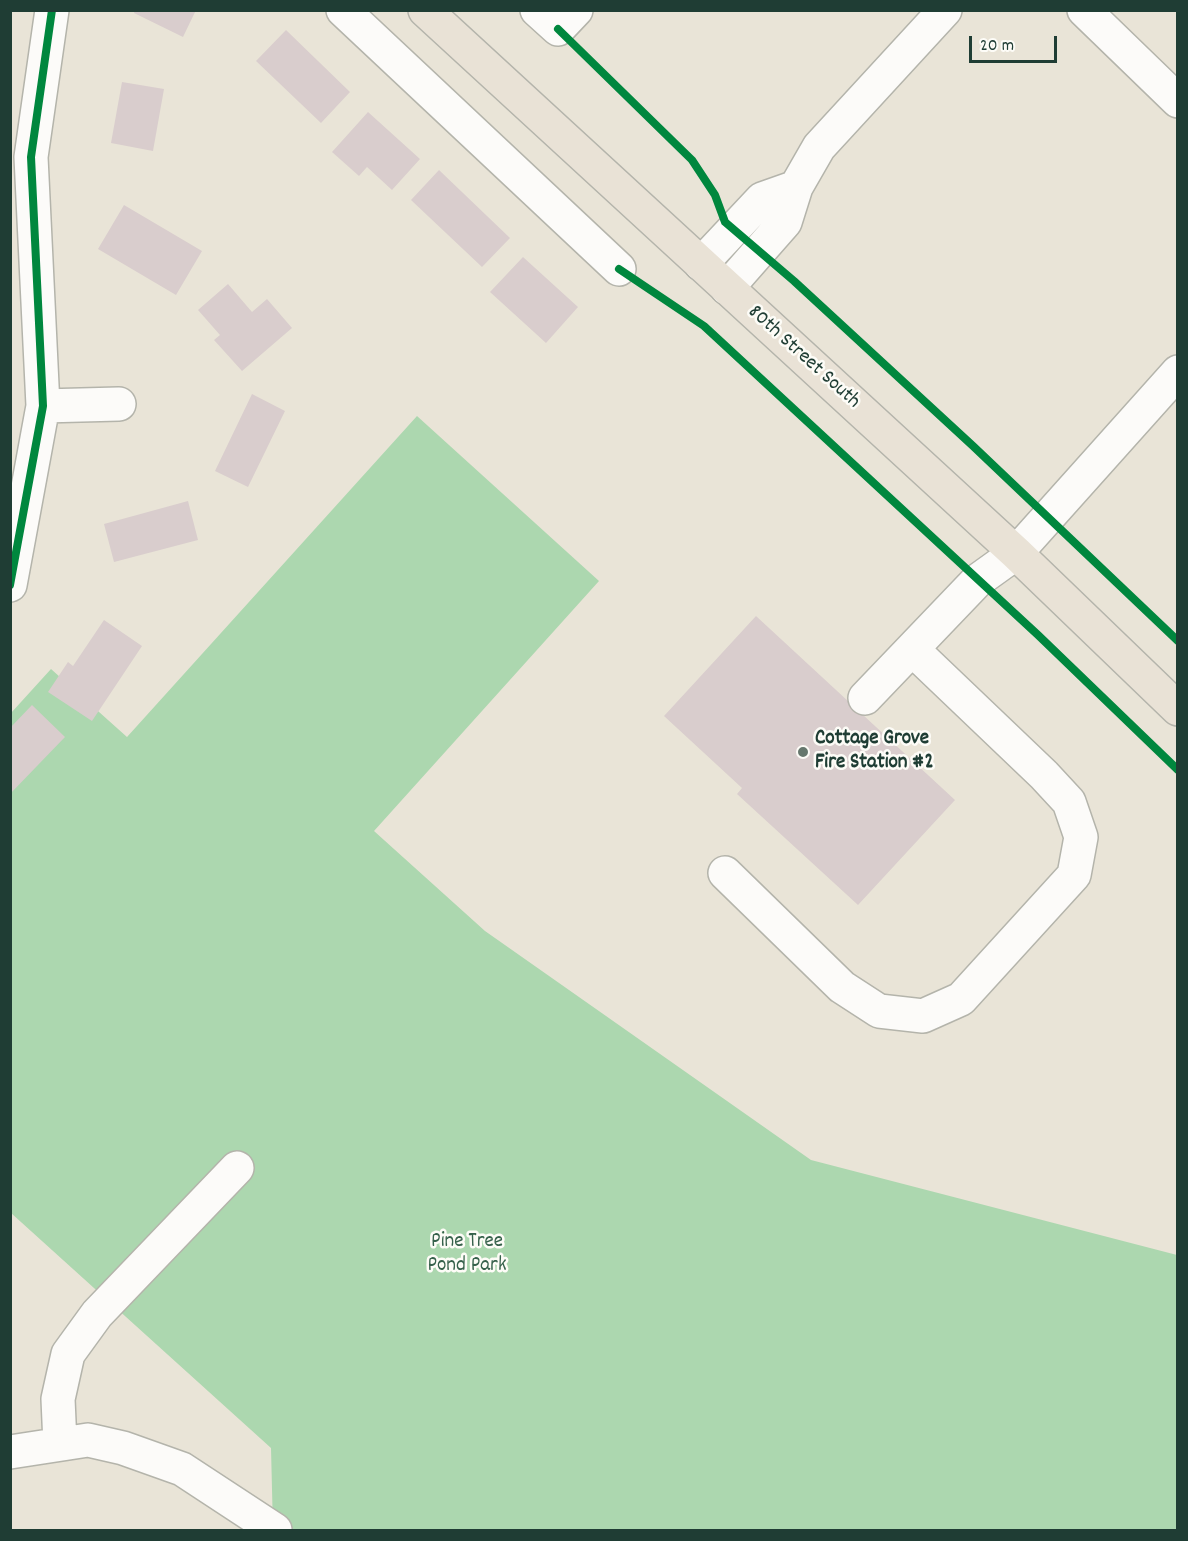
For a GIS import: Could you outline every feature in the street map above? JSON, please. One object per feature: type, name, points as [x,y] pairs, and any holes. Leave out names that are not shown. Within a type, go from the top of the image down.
[{"type":"main road","name":"80th Street South","points":[[425,10],[1017,553],[1178,709]]},
{"type":"street","points":[[10,585],[43,406],[31,157],[52,10]]},
{"type":"street","points":[[343,10],[619,269]]},
{"type":"street","points":[[727,288],[785,222],[796,187],[819,147],[945,10]]},
{"type":"street","points":[[1084,10],[1178,101]]},
{"type":"street","points":[[701,264],[762,199],[796,187]]},
{"type":"street","points":[[865,698],[977,581],[1017,553],[1178,372]]},
{"type":"street","points":[[43,406],[119,404]]},
{"type":"street","points":[[725,873],[842,987],[879,1011],[923,1016],[961,999],[1074,875],[1081,837],[1069,802],[1044,775],[912,649]]},
{"type":"street","points":[[60,1444],[58,1399],[68,1354],[97,1314],[237,1168]]},
{"type":"street","points":[[10,1452],[88,1440],[123,1448],[182,1469],[275,1530]]},
{"type":"green space","name":"Pine Tree Pond Park","points":[[417,416],[599,581],[374,831],[485,931],[811,1160],[1177,1255],[1177,1530],[273,1530],[271,1448],[11,1213],[11,713],[51,669],[127,737]]},
{"type":"building","points":[[135,10],[196,10],[183,37],[134,13]]},
{"type":"building","points":[[286,30],[350,92],[321,123],[256,61]]},
{"type":"building","points":[[122,82],[164,89],[153,151],[111,143]]},
{"type":"building","points":[[368,112],[420,159],[392,190],[367,167],[359,176],[332,152]]},
{"type":"building","points":[[439,170],[510,238],[482,267],[411,200]]},
{"type":"building","points":[[124,205],[202,251],[176,295],[98,249]]},
{"type":"building","points":[[523,257],[578,307],[546,343],[490,292]]},
{"type":"building","points":[[228,284],[252,312],[267,299],[292,328],[242,371],[214,340],[220,335],[198,310]]},
{"type":"building","points":[[252,394],[285,411],[248,487],[215,471]]},
{"type":"building","points":[[188,501],[198,540],[114,562],[104,524]]},
{"type":"building","name":"Cottage Grove Fire Station #2","points":[[756,616],[955,800],[858,905],[737,794],[742,788],[664,716]]},
{"type":"building","points":[[104,620],[142,646],[92,721],[48,692],[68,662],[73,666]]},
{"type":"building","points":[[32,705],[65,737],[10,794],[10,728]]},
{"type":"cycle path","points":[[10,585],[43,406],[31,157],[52,10]]},
{"type":"cycle path","points":[[558,29],[692,160],[715,195],[725,222],[794,281],[973,446],[1178,641]]},
{"type":"cycle path","points":[[619,269],[704,326],[1038,635],[1178,770]]},
{"type":"place","name":"Cottage Grove Fire Station #2","points":[[803,752]]}]
